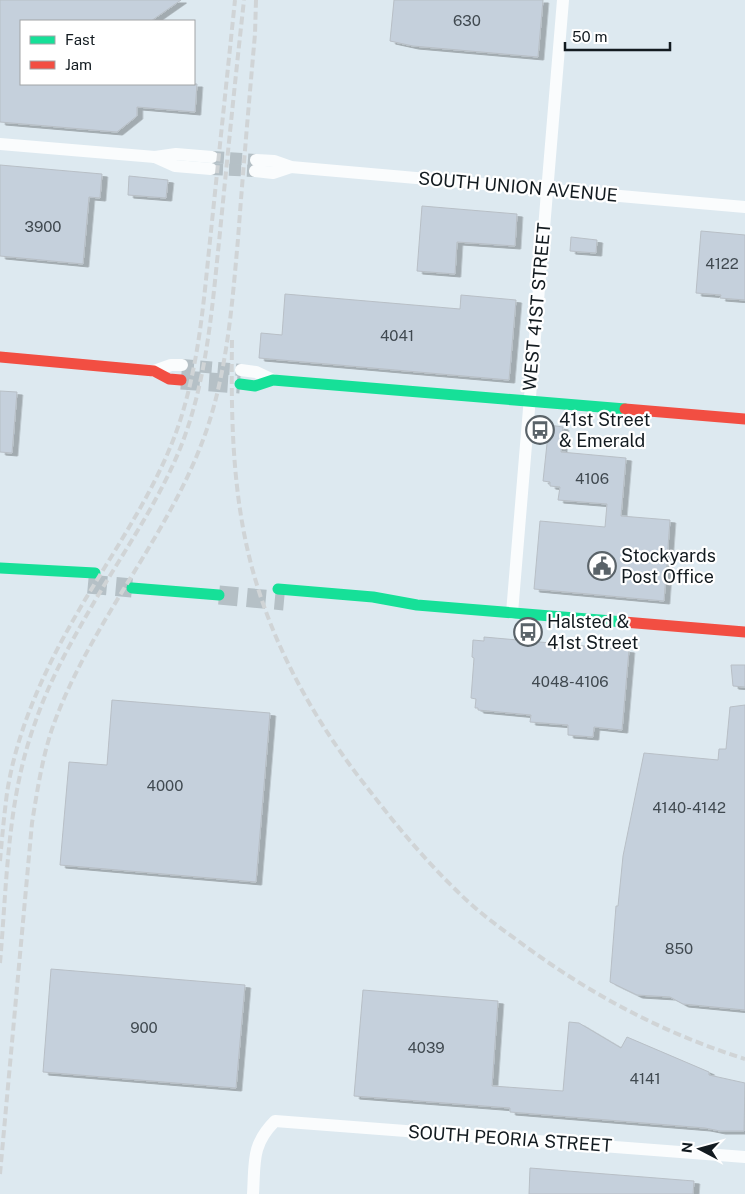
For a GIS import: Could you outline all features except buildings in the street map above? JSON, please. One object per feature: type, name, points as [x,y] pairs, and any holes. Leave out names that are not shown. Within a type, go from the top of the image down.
[{"type":"main road","points":[[0,357],[154,371],[169,379],[181,380]]},
{"type":"main road","points":[[240,384],[255,386],[273,380],[745,419]]},
{"type":"main road","points":[[0,568],[95,573]]},
{"type":"main road","points":[[0,573],[38,580],[88,584]]},
{"type":"main road","points":[[138,577],[215,584]]},
{"type":"main road","points":[[132,588],[219,595]]},
{"type":"main road","points":[[278,589],[372,597],[417,605],[745,632]]},
{"type":"main road","points":[[284,601],[372,608],[417,605]]},
{"type":"street","name":"WEST 41ST STREET","points":[[512,613],[563,0]]},
{"type":"street","points":[[0,144],[155,157],[176,154],[212,163]]},
{"type":"street","name":"SOUTH UNION AVENUE","points":[[256,166],[273,173],[291,168],[745,207]]},
{"type":"street","points":[[154,371],[170,364],[182,365]]},
{"type":"street","points":[[241,370],[256,372],[273,380]]},
{"type":"street","name":"SOUTH PEORIA STREET","points":[[253,1194],[257,1145],[275,1121],[745,1157]]},
{"type":"tunnel","points":[[212,157],[256,160]]},
{"type":"tunnel","points":[[211,169],[255,171]]},
{"type":"tunnel","points":[[182,365],[241,370]]},
{"type":"tunnel","points":[[181,380],[240,384]]},
{"type":"tunnel","points":[[88,584],[132,588]]},
{"type":"tunnel","points":[[219,595],[284,601]]},
{"type":"railway","points":[[0,861],[11,771],[24,727],[40,684],[60,643],[130,526],[157,476],[179,424],[186,400],[197,352],[203,304],[235,0]]},
{"type":"railway","points":[[0,963],[13,811],[26,752],[35,723],[51,683],[71,643],[162,487],[183,441],[198,392],[211,318],[244,0]]},
{"type":"railway","points":[[0,1174],[32,823],[48,740],[67,691],[85,655],[148,549],[187,477],[203,440],[218,391],[227,341],[233,290],[255,34],[256,0]]},
{"type":"railway","points":[[232,340],[232,396],[236,481],[245,536],[260,596],[285,657],[300,686],[316,714],[353,769],[403,833],[435,869],[472,905],[501,929],[570,977],[626,1009],[684,1037],[745,1059]]},
{"type":"traffic: fast","points":[[240,384],[255,386],[273,380],[625,409]]},
{"type":"traffic: fast","points":[[0,568],[95,573]]},
{"type":"traffic: fast","points":[[132,588],[219,595]]},
{"type":"traffic: fast","points":[[278,589],[373,597],[417,605],[624,622]]},
{"type":"traffic: jam","points":[[0,357],[154,371],[169,379],[181,380]]},
{"type":"traffic: jam","points":[[625,409],[745,419]]},
{"type":"traffic: jam","points":[[624,622],[745,632]]},
{"type":"place","name":"41st Street & Emerald","points":[[540,430]]},
{"type":"place","name":"Stockyards Post Office","points":[[602,566]]},
{"type":"place","name":"Halsted & 41st Street","points":[[528,632]]}]
